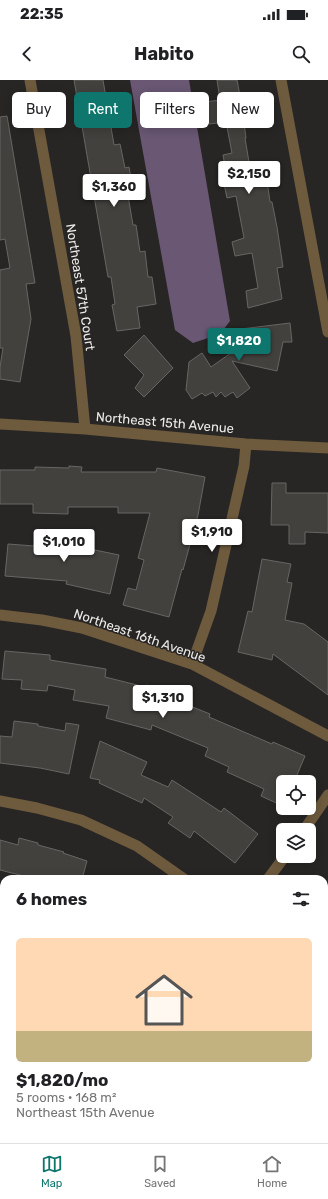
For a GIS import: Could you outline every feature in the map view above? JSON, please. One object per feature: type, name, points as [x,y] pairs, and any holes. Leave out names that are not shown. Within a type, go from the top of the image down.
[{"type":"street","name":"Northeast 57th Court","points":[[30,80],[76,336],[85,429]]},
{"type":"street","points":[[281,80],[328,332]]},
{"type":"street","name":"Northeast 15th Avenue","points":[[0,424],[85,429],[246,444],[328,448]]},
{"type":"street","points":[[192,664],[211,611],[244,466],[246,444]]},
{"type":"street","name":"Northeast 16th Avenue","points":[[0,615],[42,620],[82,628],[192,664],[328,736]]},
{"type":"street","points":[[309,823],[328,795]]},
{"type":"street","points":[[0,801],[36,808],[81,820],[137,846],[178,875]]},
{"type":"street","points":[[271,875],[281,863]]},
{"type":"shaded area","points":[[130,80],[189,80],[191,92],[140,92],[140,128],[197,128],[230,321],[220,334],[193,343],[175,330]]},
{"type":"building","points":[[74,80],[103,80],[105,92],[76,92]]},
{"type":"building","points":[[217,80],[237,80],[239,92],[219,92]]},
{"type":"building","points":[[217,100],[217,123],[209,124],[209,101]]},
{"type":"building","points":[[7,116],[35,283],[26,284],[31,319],[20,382],[0,379],[3,348],[0,348],[0,270],[10,268],[5,239],[0,240],[0,117]]},
{"type":"building","points":[[82,128],[111,128],[114,145],[120,144],[125,168],[129,167],[133,189],[127,190],[133,225],[136,225],[140,252],[145,251],[148,277],[152,277],[156,304],[137,307],[140,328],[117,331],[112,305],[115,304],[111,277],[108,277]]},
{"type":"building","points":[[227,128],[245,128],[250,168],[253,169],[254,174],[266,173],[270,202],[272,202],[277,227],[283,267],[277,268],[282,299],[248,308],[246,291],[258,288],[252,253],[235,256],[232,242],[244,238],[236,196],[227,198],[224,184],[228,183],[223,155],[232,153]]},
{"type":"building","points":[[290,323],[292,342],[283,342],[277,371],[232,361],[250,388],[237,398],[233,392],[225,397],[221,392],[216,397],[213,392],[205,396],[202,393],[192,399],[186,390],[189,362],[202,353],[211,367],[238,348],[241,329]]},
{"type":"building","points":[[144,335],[173,368],[144,397],[135,388],[144,375],[124,355]]},
{"type":"building","points":[[69,466],[82,467],[81,472],[156,472],[157,468],[205,477],[198,515],[169,617],[123,605],[128,588],[136,590],[144,560],[138,558],[150,513],[118,513],[118,507],[68,507],[68,514],[33,513],[33,504],[0,504],[0,470],[35,470],[35,467],[69,468]]},
{"type":"building","points":[[272,483],[286,483],[286,493],[328,493],[328,533],[305,532],[305,544],[289,544],[289,525],[271,525]]},
{"type":"building","points":[[77,537],[92,541],[90,549],[119,555],[110,594],[66,584],[67,581],[5,576],[8,544],[34,546],[35,538],[76,542]]},
{"type":"building","points":[[262,559],[291,564],[287,582],[292,583],[285,620],[304,624],[328,642],[328,695],[273,654],[272,660],[238,652],[248,611],[252,612]]},
{"type":"building","points":[[5,651],[50,655],[50,660],[106,669],[105,677],[145,687],[146,685],[162,689],[160,694],[210,714],[209,717],[272,744],[273,742],[305,756],[297,775],[276,775],[276,803],[261,796],[264,789],[227,772],[229,767],[205,756],[208,748],[152,725],[151,730],[106,718],[109,706],[73,700],[75,690],[48,685],[47,691],[21,689],[22,680],[2,679]]},
{"type":"building","points":[[14,721],[38,724],[38,726],[65,731],[66,723],[79,725],[69,774],[40,768],[0,763],[0,736],[12,737]]},
{"type":"building","points":[[100,741],[147,762],[141,775],[168,787],[172,780],[221,812],[224,808],[258,834],[235,863],[194,831],[190,838],[168,823],[173,817],[144,798],[142,803],[99,783],[100,780],[90,778]]},
{"type":"building","points":[[19,838],[38,843],[38,845],[64,852],[63,853],[87,861],[83,875],[20,875],[0,870],[0,840],[18,845]]}]
